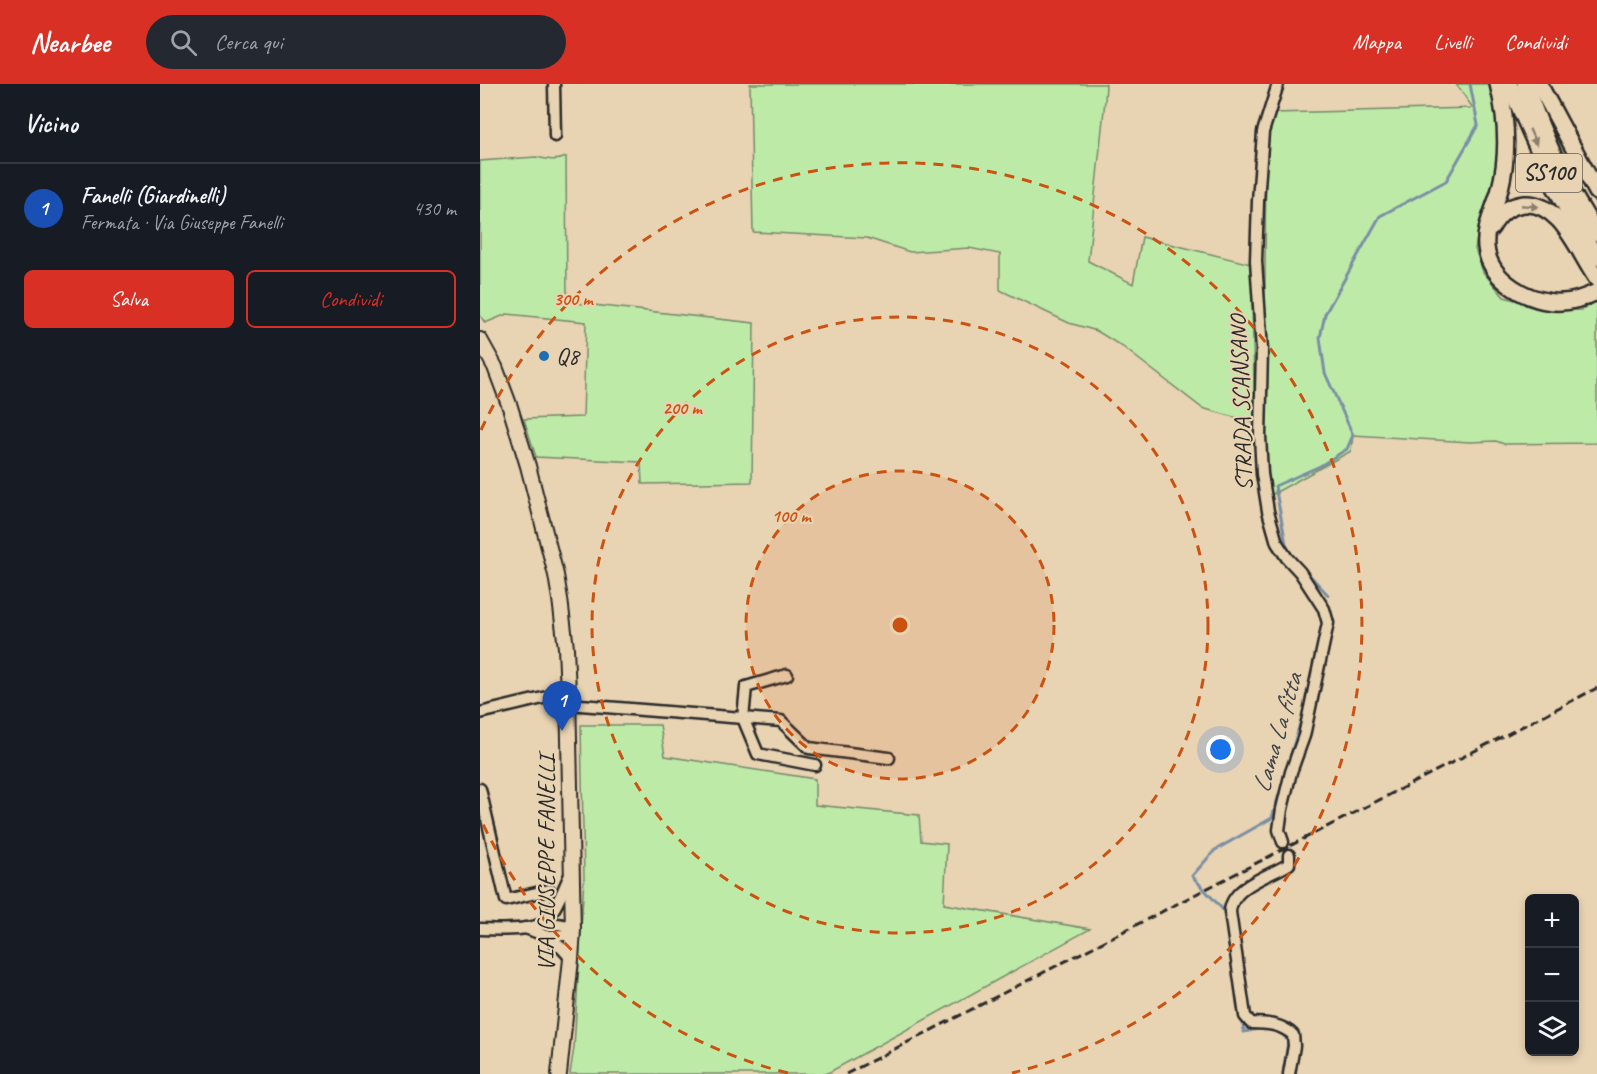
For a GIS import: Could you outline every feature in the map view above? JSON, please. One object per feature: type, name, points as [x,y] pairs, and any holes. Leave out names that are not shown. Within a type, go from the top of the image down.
[{"type":"highway","name":"SS100","points":[[1498,84],[1506,128],[1506,153],[1500,191],[1486,235],[1486,250],[1492,266],[1502,278],[1522,293],[1544,301],[1561,303],[1575,301],[1597,292]]},
{"type":"highway","name":"SS100","points":[[1509,84],[1555,187],[1584,238],[1595,269]]},
{"type":"highway","name":"SS100","points":[[1525,84],[1568,185],[1597,233]]},
{"type":"highway","name":"SS100","points":[[1539,84],[1597,192]]},
{"type":"highway","name":"SS100","points":[[1486,235],[1498,216],[1512,206],[1528,204],[1543,207],[1562,223],[1595,269]]},
{"type":"main road","name":"VIA GIUSEPPE FANELLI","points":[[480,340],[495,367],[528,466],[553,564],[564,630],[568,698],[573,930],[572,959],[559,1074]]},
{"type":"street","points":[[554,84],[555,136]]},
{"type":"street","name":"STRADA SCANSANO","points":[[1278,84],[1263,132],[1258,201],[1256,261],[1262,350],[1260,436],[1262,474],[1268,511],[1278,543],[1324,609],[1328,623],[1304,736],[1282,809],[1279,830],[1283,842]]},
{"type":"street","points":[[787,675],[746,687],[743,718],[758,754],[815,765]]},
{"type":"street","points":[[480,713],[568,698],[781,721],[809,748],[889,758]]},
{"type":"street","points":[[480,789],[506,900],[549,890]]},
{"type":"street","points":[[1289,855],[1288,864],[1238,893],[1231,903],[1230,912],[1245,1016],[1251,1023],[1281,1027],[1293,1035],[1294,1046],[1289,1074]]},
{"type":"street","points":[[541,924],[551,913],[571,873]]},
{"type":"street","points":[[480,929],[562,924],[573,930],[564,935],[547,936]]},
{"type":"street","points":[[525,928],[547,936],[572,959]]},
{"type":"green space","points":[[750,84],[1106,84],[1088,261],[1133,284],[1142,237],[1251,264],[1255,423],[1202,408],[1123,347],[1097,331],[1069,323],[1000,290],[1000,254],[969,248],[910,252],[867,238],[753,232]]},
{"type":"green space","points":[[1456,84],[1490,84],[1496,102],[1498,171],[1479,225],[1475,249],[1483,272],[1504,297],[1537,306],[1561,311],[1581,310],[1597,301],[1597,443],[1504,444],[1496,441],[1470,442],[1353,435],[1351,451],[1271,495],[1264,432],[1266,133],[1274,113],[1473,108]]},
{"type":"green space","points":[[536,157],[555,160],[566,157],[567,302],[754,323],[752,482],[642,484],[641,462],[536,457],[524,419],[583,417],[586,322],[507,314],[485,323],[480,315],[480,161]]},
{"type":"green space","points":[[581,725],[660,725],[665,756],[815,779],[815,805],[919,815],[921,841],[947,844],[944,904],[1090,929],[826,1074],[570,1074],[574,1048],[584,878]]},
{"type":"waterway","name":"Lama La fitta","points":[[1287,549],[1275,486],[1320,466],[1347,449],[1353,435],[1325,373],[1320,338],[1325,314],[1380,216],[1446,181],[1478,125],[1470,84]]},
{"type":"waterway","name":"Lama La fitta","points":[[1303,568],[1328,595]]},
{"type":"waterway","name":"Lama La fitta","points":[[1226,913],[1192,876],[1215,850],[1272,818],[1305,707]]},
{"type":"waterway","name":"Lama La fitta","points":[[1230,946],[1235,981]]},
{"type":"waterway","name":"Lama La fitta","points":[[1242,1017],[1244,1032],[1262,1028]]},
{"type":"waterway","name":"Lama La fitta","points":[[1282,1033],[1288,1041],[1283,1074]]},
{"type":"railway","points":[[846,1074],[1597,688]]},
{"type":"place","name":"Q8","points":[[544,356]]},
{"type":"place","name":"Fanelli (Giardinelli)","points":[[562,731]]}]
